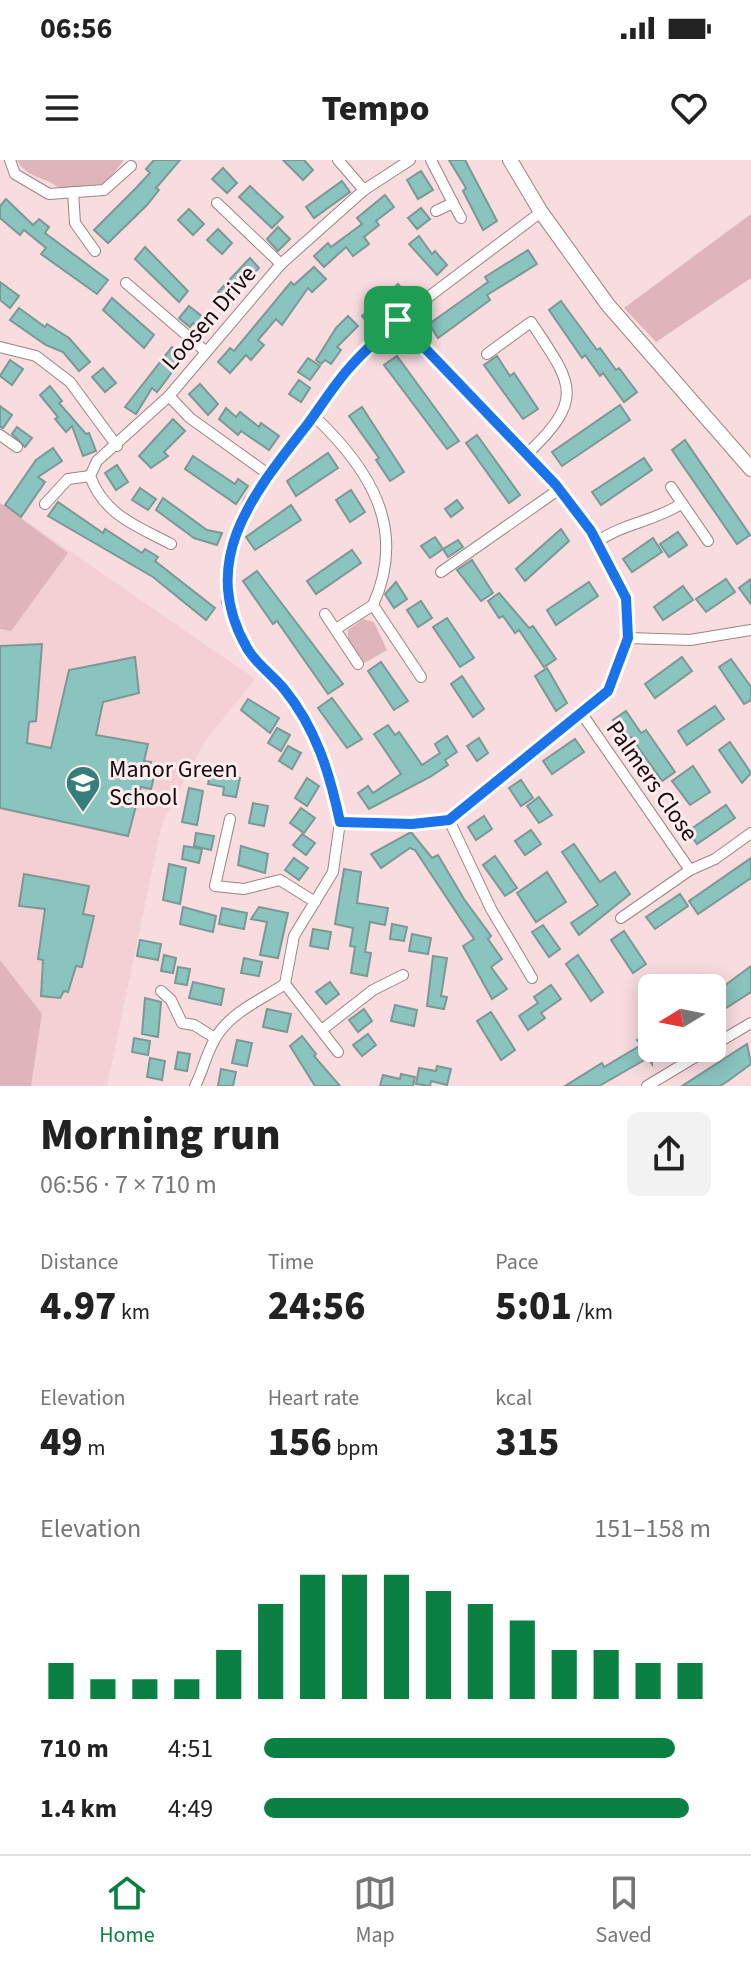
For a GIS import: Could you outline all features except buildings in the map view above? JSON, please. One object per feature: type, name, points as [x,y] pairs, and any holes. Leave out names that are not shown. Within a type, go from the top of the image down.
[{"type":"street","points":[[10,160],[15,174],[49,194],[104,190],[131,166]]},
{"type":"street","points":[[338,160],[364,190]]},
{"type":"street","name":"Loosen Drive","points":[[45,504],[68,479],[90,476],[97,461],[169,396],[204,350],[281,264],[364,190],[410,160]]},
{"type":"street","points":[[431,160],[461,218]]},
{"type":"street","points":[[510,160],[541,212],[608,305],[751,469]]},
{"type":"street","points":[[73,192],[75,223],[95,251]]},
{"type":"street","points":[[217,203],[281,264]]},
{"type":"street","points":[[436,211],[453,203]]},
{"type":"street","points":[[338,1052],[285,984],[294,936],[333,872],[340,822],[330,775],[311,730],[284,689],[249,653],[227,602],[228,569],[236,533],[249,501],[351,366],[398,320],[541,212]]},
{"type":"street","points":[[126,283],[204,350]]},
{"type":"street","points":[[340,822],[412,824],[449,820],[608,691],[628,638],[626,598],[597,542],[558,490],[398,320]]},
{"type":"street","points":[[487,354],[531,322],[565,374],[568,402],[556,426],[526,455]]},
{"type":"street","points":[[0,347],[36,356],[70,382],[117,446]]},
{"type":"street","points":[[169,396],[190,418],[268,474]]},
{"type":"street","points":[[314,416],[368,478],[383,511],[387,536],[378,593],[373,605],[336,629]]},
{"type":"street","points":[[0,435],[17,447]]},
{"type":"street","points":[[90,476],[98,497],[118,517],[171,544]]},
{"type":"street","points":[[671,487],[708,541]]},
{"type":"street","points":[[441,572],[558,490]]},
{"type":"street","points":[[597,542],[614,530],[658,519],[681,504]]},
{"type":"street","points":[[373,605],[421,677]]},
{"type":"street","points":[[325,614],[358,664]]},
{"type":"street","points":[[628,638],[690,640],[751,630]]},
{"type":"street","name":"Palmers Close","points":[[582,714],[690,870]]},
{"type":"street","points":[[230,819],[215,886],[244,889],[280,880],[315,902]]},
{"type":"street","points":[[449,820],[491,909],[532,978]]},
{"type":"street","name":"Palmers Close","points":[[621,918],[690,870],[715,859],[751,833]]},
{"type":"street","points":[[323,1029],[373,990],[403,975]]},
{"type":"street","points":[[195,1086],[215,1038],[254,1002],[285,984]]},
{"type":"street","points":[[161,991],[171,1000],[182,1023],[194,1025],[215,1038]]},
{"type":"street","points":[[726,1038],[751,1023]]},
{"type":"street","points":[[647,1086],[686,1062]]},
{"type":"shaded area","points":[[17,160],[124,160],[105,184],[59,188],[26,171]]},
{"type":"shaded area","points":[[751,214],[751,278],[656,342],[624,308]]},
{"type":"shaded area","name":"Manor Green School","points":[[0,503],[255,679],[205,741],[162,823],[107,1086],[31,1086],[42,1014],[0,960],[0,629],[8,630]]},
{"type":"shaded area","points":[[0,503],[68,553],[11,631],[0,629]]},
{"type":"shaded area","points":[[363,619],[374,622],[387,650],[363,664],[348,641],[348,630]]},
{"type":"shaded area","points":[[0,960],[42,1014],[31,1086],[0,1086]]},
{"type":"place","name":"Manor Green School","points":[[83,814]]},
{"type":"route","points":[[398,320],[556,485],[591,531],[626,598],[628,638],[608,691],[449,820],[412,824],[340,822],[330,775],[311,730],[284,689],[249,653],[237,630],[227,602],[228,569],[236,533],[249,501],[351,366],[398,320]]}]
